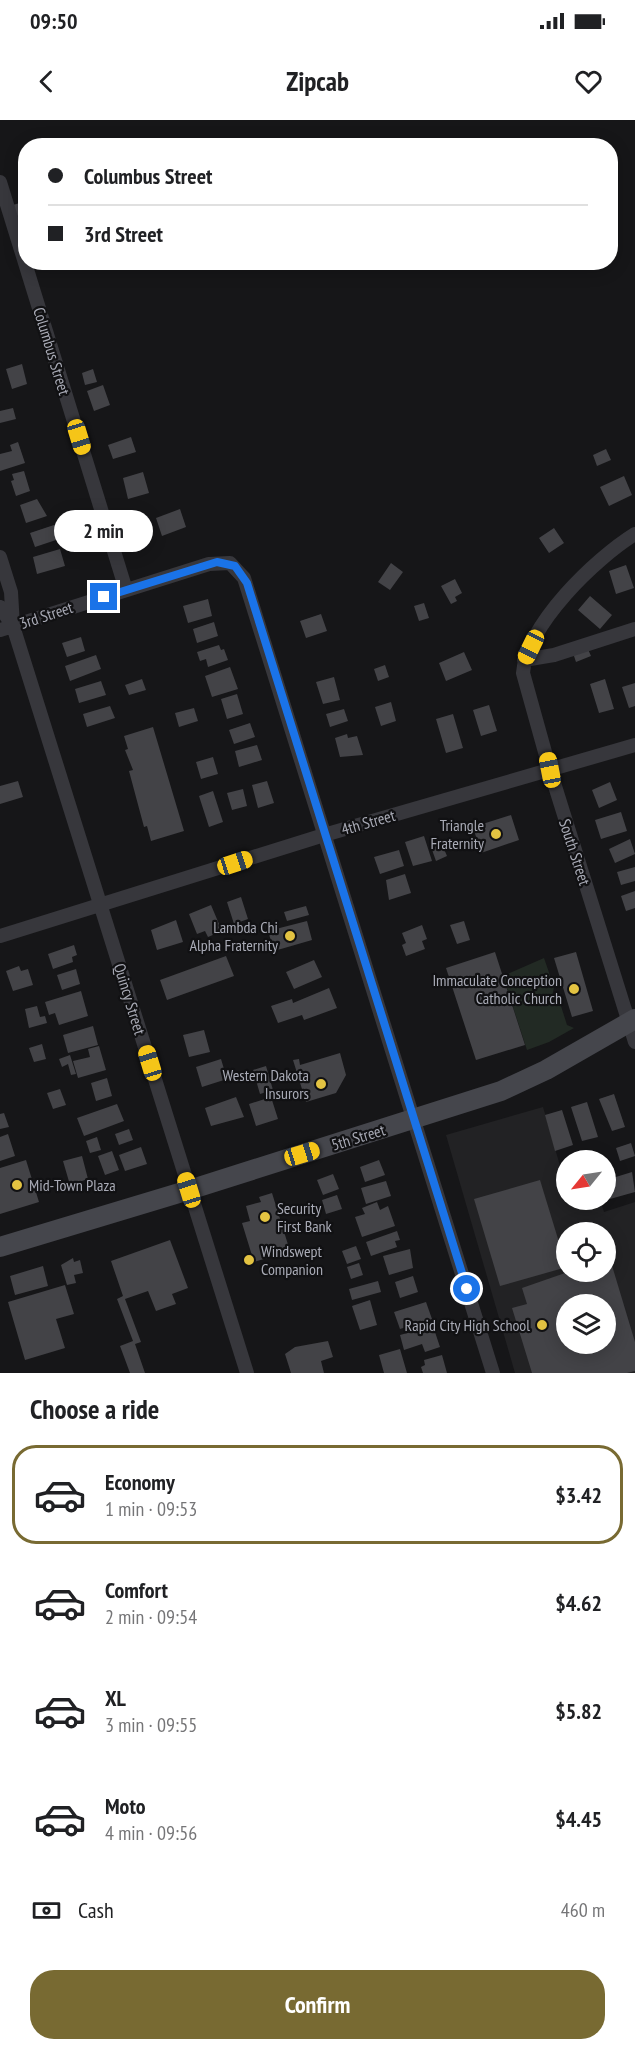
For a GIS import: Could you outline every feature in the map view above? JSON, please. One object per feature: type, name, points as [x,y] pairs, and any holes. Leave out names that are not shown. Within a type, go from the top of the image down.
[{"type":"main road","name":"5th Street","points":[[0,1246],[189,1190],[517,1084],[633,1028]]},
{"type":"street","name":"Columbus Street","points":[[0,182],[18,240]]},
{"type":"street","name":"Columbus Street","points":[[27,270],[126,590]]},
{"type":"street","points":[[524,660],[537,634],[571,589],[601,559],[635,534]]},
{"type":"street","name":"Quincy Street","points":[[0,557],[11,592],[7,628]]},
{"type":"street","name":"3rd Street","points":[[7,628],[208,564],[230,563],[240,571],[249,588],[324,835]]},
{"type":"street","name":"Quincy Street","points":[[0,607],[101,905],[247,1373]]},
{"type":"street","points":[[524,660],[554,655],[635,629]]},
{"type":"street","name":"South Street","points":[[524,660],[526,688],[550,770],[633,1028]]},
{"type":"street","name":"4th Street","points":[[0,936],[324,835],[635,745]]},
{"type":"street","points":[[324,835],[493,1373]]},
{"type":"shaded area","points":[[544,958],[554,987],[552,997],[561,1006],[567,1025],[574,1028],[549,1042],[527,1050],[503,976]]},
{"type":"shaded area","points":[[543,1107],[556,1152],[556,1210],[603,1210],[604,1212],[635,1202],[635,1373],[515,1373],[446,1135]]},
{"type":"building","points":[[18,203],[18,216],[17,216],[13,205]]},
{"type":"building","points":[[22,364],[27,384],[12,389],[6,369]]},
{"type":"building","points":[[93,369],[97,382],[85,385],[82,373]]},
{"type":"building","points":[[103,385],[110,405],[94,411],[87,391]]},
{"type":"building","points":[[13,408],[16,419],[0,423],[0,411]]},
{"type":"building","points":[[131,437],[136,452],[113,459],[108,445]]},
{"type":"building","points":[[18,442],[25,463],[0,471],[0,454],[12,451],[10,445]]},
{"type":"building","points":[[606,449],[611,460],[597,466],[593,455]]},
{"type":"building","points":[[24,471],[30,491],[16,496],[11,481],[14,480],[12,474]]},
{"type":"building","points":[[143,472],[149,493],[128,499],[123,478]]},
{"type":"building","points":[[624,476],[632,495],[609,506],[600,487]]},
{"type":"building","points":[[37,499],[47,516],[26,523],[20,505]]},
{"type":"building","points":[[180,509],[186,527],[162,536],[156,518]]},
{"type":"building","points":[[57,524],[62,538],[35,547],[30,533]]},
{"type":"building","points":[[141,526],[146,541],[130,546],[125,531]]},
{"type":"building","points":[[554,528],[564,543],[549,553],[539,538]]},
{"type":"building","points":[[60,549],[65,566],[37,574],[33,557]]},
{"type":"building","points":[[391,563],[403,572],[390,590],[378,582]]},
{"type":"building","points":[[626,565],[634,588],[616,594],[609,571]]},
{"type":"building","points":[[455,579],[462,593],[455,597],[457,601],[451,604],[441,586]]},
{"type":"building","points":[[590,596],[612,615],[600,629],[578,610]]},
{"type":"building","points":[[208,599],[212,616],[188,623],[183,606]]},
{"type":"building","points":[[424,603],[429,618],[419,621],[414,606]]},
{"type":"building","points":[[321,614],[327,631],[306,638],[300,621]]},
{"type":"building","points":[[214,622],[218,636],[197,643],[193,629]]},
{"type":"building","points":[[81,637],[85,651],[67,657],[62,643]]},
{"type":"building","points":[[219,645],[221,650],[224,649],[228,660],[208,667],[206,659],[200,661],[197,652]]},
{"type":"building","points":[[587,647],[591,656],[576,662],[573,653]]},
{"type":"building","points":[[464,652],[472,670],[446,681],[439,663]]},
{"type":"building","points":[[96,655],[101,669],[70,681],[65,666]]},
{"type":"building","points":[[385,665],[389,677],[378,681],[374,669]]},
{"type":"building","points":[[230,667],[238,689],[212,697],[205,676]]},
{"type":"building","points":[[334,677],[340,700],[323,704],[316,682]]},
{"type":"building","points":[[142,679],[146,690],[129,695],[125,685]]},
{"type":"building","points":[[605,679],[614,709],[599,713],[590,684]]},
{"type":"building","points":[[101,681],[106,695],[79,703],[75,689]]},
{"type":"building","points":[[635,683],[635,706],[629,708],[622,687]]},
{"type":"building","points":[[237,694],[243,714],[227,719],[221,699]]},
{"type":"building","points":[[391,702],[396,721],[381,726],[375,707]]},
{"type":"building","points":[[489,705],[497,731],[481,736],[473,710]]},
{"type":"building","points":[[110,706],[115,718],[87,727],[83,714]]},
{"type":"building","points":[[194,708],[198,721],[179,727],[175,713]]},
{"type":"building","points":[[344,709],[348,721],[330,727],[326,714]]},
{"type":"building","points":[[453,714],[463,748],[446,753],[436,719]]},
{"type":"building","points":[[250,723],[255,737],[234,744],[229,730]]},
{"type":"building","points":[[153,727],[184,831],[151,841],[147,826],[144,827],[129,771],[133,770],[125,750],[128,749],[124,736]]},
{"type":"building","points":[[347,734],[348,738],[357,736],[363,755],[340,757],[335,738]]},
{"type":"building","points":[[257,745],[262,760],[239,767],[235,751]]},
{"type":"building","points":[[213,757],[218,774],[201,779],[196,762]]},
{"type":"building","points":[[18,781],[23,797],[0,804],[0,786]]},
{"type":"building","points":[[267,781],[274,803],[258,808],[252,785]]},
{"type":"building","points":[[610,782],[617,800],[599,808],[592,790]]},
{"type":"building","points":[[243,789],[247,806],[232,810],[227,793]]},
{"type":"building","points":[[213,791],[223,822],[209,827],[199,796]]},
{"type":"building","points":[[621,812],[627,831],[601,839],[595,820]]},
{"type":"building","name":"Triangle Fraternity","points":[[511,815],[519,840],[481,853],[473,827]]},
{"type":"building","points":[[424,836],[432,861],[413,866],[405,842]]},
{"type":"building","points":[[630,839],[635,854],[615,863],[609,849]]},
{"type":"building","points":[[441,842],[447,856],[436,861],[431,847]]},
{"type":"building","points":[[399,850],[404,866],[380,874],[374,857]]},
{"type":"building","points":[[635,867],[635,881],[621,885],[617,872]]},
{"type":"building","points":[[405,874],[411,893],[389,900],[386,880]]},
{"type":"building","points":[[635,891],[635,908],[626,911],[621,896]]},
{"type":"building","points":[[241,897],[248,919],[234,924],[227,902]]},
{"type":"building","points":[[211,905],[222,931],[208,937],[205,931],[197,934],[189,914]]},
{"type":"building","points":[[306,906],[309,915],[287,921],[284,912]]},
{"type":"building","points":[[176,920],[183,942],[157,950],[151,930]]},
{"type":"building","name":"Lambda Chi Alpha Fraternity","points":[[307,921],[312,940],[274,951],[268,931]]},
{"type":"building","points":[[464,921],[470,940],[457,944],[450,925]]},
{"type":"building","points":[[422,925],[427,939],[422,941],[425,949],[406,956],[402,945],[406,943],[402,933]]},
{"type":"building","points":[[74,945],[77,955],[72,957],[73,962],[53,969],[48,954]]},
{"type":"building","points":[[495,952],[525,1045],[476,1060],[446,968]]},
{"type":"building","name":"Immaculate Conception Catholic Church","points":[[576,952],[593,1011],[572,1017],[554,958]]},
{"type":"building","points":[[226,956],[234,976],[167,1000],[160,980]]},
{"type":"building","points":[[314,960],[322,977],[294,989],[286,972]]},
{"type":"building","points":[[19,966],[21,971],[28,969],[33,985],[13,991],[6,971]]},
{"type":"building","points":[[76,969],[80,984],[62,990],[57,975]]},
{"type":"building","points":[[329,988],[337,1008],[304,1020],[302,1015],[278,1023],[271,1006],[292,999],[293,1003]]},
{"type":"building","points":[[81,991],[88,1016],[59,1025],[55,1013],[49,1015],[45,1002]]},
{"type":"building","points":[[37,1006],[40,1017],[45,1016],[47,1023],[29,1028],[25,1009]]},
{"type":"building","points":[[93,1026],[98,1045],[68,1053],[63,1035]]},
{"type":"building","points":[[204,1030],[210,1052],[189,1057],[183,1035]]},
{"type":"building","points":[[42,1044],[46,1059],[34,1062],[29,1048]]},
{"type":"building","points":[[99,1046],[106,1070],[78,1078],[73,1061],[90,1057],[88,1049]]},
{"type":"building","name":"Western Dakota Insurors","points":[[340,1053],[346,1075],[336,1093],[306,1102],[293,1060],[299,1059],[300,1065]]},
{"type":"building","points":[[70,1055],[76,1074],[71,1075],[68,1064],[62,1067],[59,1059]]},
{"type":"building","points":[[221,1059],[227,1079],[202,1087],[196,1067]]},
{"type":"building","points":[[266,1066],[273,1090],[260,1094],[253,1070]]},
{"type":"building","points":[[107,1078],[112,1096],[96,1101],[91,1083]]},
{"type":"building","points":[[60,1089],[66,1105],[53,1109],[47,1093]]},
{"type":"building","points":[[614,1094],[625,1127],[612,1131],[599,1099]]},
{"type":"building","points":[[236,1097],[244,1117],[211,1126],[205,1108]]},
{"type":"building","points":[[271,1097],[278,1119],[256,1126],[249,1104]]},
{"type":"building","points":[[587,1102],[598,1137],[582,1141],[571,1107]]},
{"type":"building","points":[[117,1104],[124,1121],[84,1136],[77,1118]]},
{"type":"building","points":[[562,1110],[573,1145],[555,1151],[545,1115]]},
{"type":"building","points":[[4,1113],[9,1127],[0,1129],[0,1114]]},
{"type":"building","points":[[129,1129],[133,1140],[119,1145],[115,1134]]},
{"type":"building","points":[[8,1134],[15,1156],[0,1161],[0,1137]]},
{"type":"building","points":[[97,1137],[101,1150],[90,1153],[86,1141]]},
{"type":"building","points":[[631,1143],[635,1156],[620,1161],[616,1148]]},
{"type":"building","points":[[141,1147],[147,1164],[125,1171],[119,1155]]},
{"type":"building","points":[[112,1151],[119,1170],[105,1175],[98,1156]]},
{"type":"building","points":[[82,1156],[88,1179],[70,1185],[63,1161]]},
{"type":"building","name":"Mid-Town Plaza","points":[[26,1160],[39,1202],[0,1214],[0,1168]]},
{"type":"building","points":[[379,1160],[385,1175],[365,1182],[360,1167]]},
{"type":"building","points":[[632,1172],[635,1192],[616,1197],[616,1177]]},
{"type":"building","points":[[333,1174],[339,1189],[323,1195],[317,1180]]},
{"type":"building","points":[[540,1180],[556,1232],[556,1270],[500,1286],[474,1199]]},
{"type":"building","points":[[386,1181],[391,1196],[366,1204],[361,1188]]},
{"type":"building","points":[[272,1193],[290,1251],[254,1262],[242,1223],[250,1221],[246,1206],[261,1202],[259,1197]]},
{"type":"building","points":[[337,1195],[342,1209],[326,1214],[322,1200]]},
{"type":"building","points":[[377,1202],[380,1210],[388,1206],[395,1226],[362,1237],[355,1217],[365,1214],[362,1208]]},
{"type":"building","points":[[397,1231],[400,1240],[395,1241],[397,1247],[371,1256],[366,1242]]},
{"type":"building","points":[[170,1240],[188,1288],[172,1294],[176,1304],[156,1311],[148,1291],[125,1299],[141,1342],[135,1344],[145,1373],[130,1373],[120,1346],[133,1341],[117,1299],[123,1296],[111,1261]]},
{"type":"building","points":[[356,1246],[361,1259],[347,1264],[342,1251]]},
{"type":"building","points":[[410,1249],[413,1268],[389,1275],[383,1256]]},
{"type":"building","points":[[73,1258],[74,1262],[80,1260],[83,1273],[74,1275],[76,1283],[67,1285],[61,1265]]},
{"type":"building","points":[[359,1263],[363,1275],[351,1279],[347,1267]]},
{"type":"building","points":[[43,1266],[48,1286],[15,1295],[10,1276]]},
{"type":"building","points":[[413,1276],[418,1292],[400,1298],[395,1282]]},
{"type":"building","name":"Rapid City High School","points":[[556,1276],[556,1282],[616,1282],[616,1279],[635,1342],[635,1371],[627,1373],[532,1373],[512,1308],[527,1304],[522,1288]]},
{"type":"building","points":[[378,1281],[381,1292],[352,1300],[349,1289]]},
{"type":"building","points":[[65,1285],[74,1314],[56,1319],[65,1348],[25,1360],[8,1302]]},
{"type":"building","points":[[370,1300],[377,1325],[360,1330],[352,1306]]},
{"type":"building","points":[[426,1302],[432,1319],[400,1329],[394,1312]]},
{"type":"building","points":[[433,1326],[440,1347],[425,1352],[422,1344],[404,1350],[400,1335]]},
{"type":"building","points":[[328,1341],[333,1357],[321,1361],[324,1373],[291,1373],[285,1354],[295,1347]]},
{"type":"building","points":[[400,1349],[407,1373],[384,1373],[379,1355]]},
{"type":"building","points":[[442,1355],[447,1373],[423,1373],[421,1367],[425,1365],[424,1360]]},
{"type":"place","name":"Triangle Fraternity","points":[[496,834]]},
{"type":"place","name":"Lambda Chi Alpha Fraternity","points":[[290,936]]},
{"type":"place","name":"Immaculate Conception Catholic Church","points":[[574,989]]},
{"type":"place","name":"Western Dakota Insurors","points":[[321,1084]]},
{"type":"place","name":"Mid-Town Plaza","points":[[17,1185]]},
{"type":"place","name":"Security First Bank","points":[[265,1217]]},
{"type":"place","name":"Windswept Companion","points":[[249,1260]]},
{"type":"place","name":"Rapid City High School","points":[[542,1325]]},
{"type":"route","points":[[104,597],[217,562],[230,563],[235,566],[247,583],[467,1289]]}]
